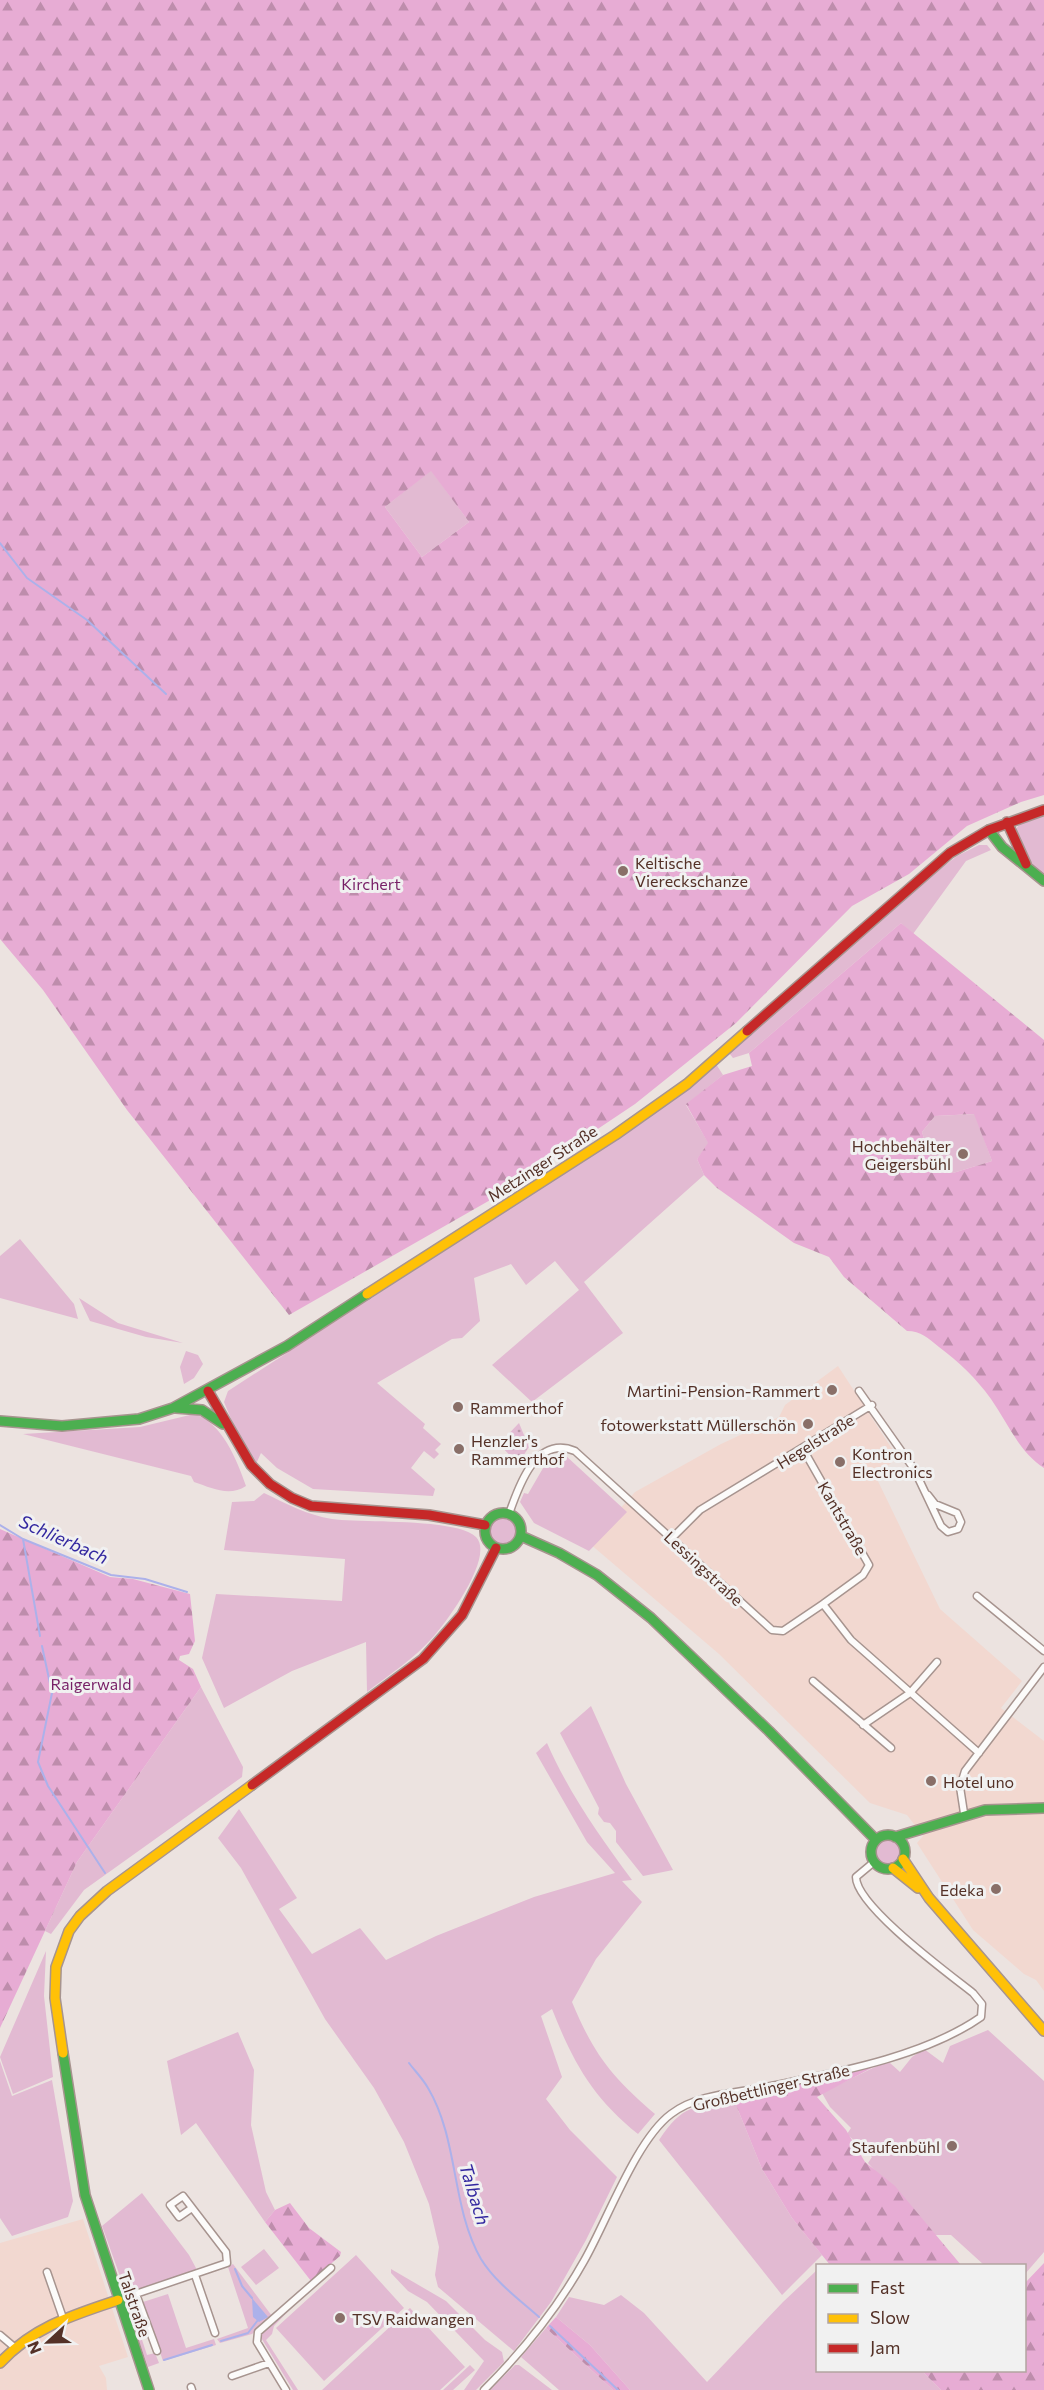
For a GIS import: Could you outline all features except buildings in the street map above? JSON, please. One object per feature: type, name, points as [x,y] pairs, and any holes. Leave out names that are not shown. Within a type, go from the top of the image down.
[{"type":"street","name":"Metzinger Straße","points":[[0,1421],[35,1426],[99,1424],[139,1419],[173,1408],[208,1391],[366,1297],[651,1110],[687,1084],[950,853],[989,830],[1044,810]]},
{"type":"street","points":[[1007,822],[1013,840],[1027,866]]},
{"type":"street","points":[[989,830],[1002,847],[1044,880]]},
{"type":"street","points":[[208,1391],[250,1465],[270,1484],[292,1498],[311,1506],[429,1515],[485,1526]]},
{"type":"street","points":[[860,1391],[872,1405]]},
{"type":"street","name":"Hegelstraße","points":[[672,1538],[700,1510],[872,1405],[935,1504],[957,1513],[961,1522],[958,1529],[948,1532],[941,1526],[928,1495]]},
{"type":"street","points":[[173,1408],[194,1407],[210,1412],[229,1430]]},
{"type":"street","name":"Lessingstraße","points":[[509,1514],[524,1479],[539,1456],[553,1448],[569,1449],[581,1455],[772,1630],[783,1631],[823,1604]]},
{"type":"street","name":"Kantstraße","points":[[803,1449],[868,1565],[863,1575],[823,1604]]},
{"type":"street","points":[[497,1513],[509,1514],[518,1520],[520,1536],[513,1546],[496,1548],[487,1541],[485,1526],[497,1513]]},
{"type":"street","points":[[520,1536],[559,1553],[597,1575],[651,1618],[770,1731],[876,1840]]},
{"type":"street","name":"Talstraße","points":[[149,2390],[93,2227],[70,2108],[55,1998],[56,1967],[69,1931],[80,1916],[107,1891],[423,1659],[462,1615],[496,1548]]},
{"type":"street","points":[[977,1596],[1044,1651]]},
{"type":"street","points":[[823,1604],[843,1633],[979,1753]]},
{"type":"street","points":[[863,1725],[910,1693],[938,1662]]},
{"type":"street","points":[[964,1813],[960,1793],[961,1781],[979,1753],[1044,1667]]},
{"type":"street","points":[[813,1680],[891,1748]]},
{"type":"street","points":[[929,1898],[894,1868],[883,1868],[874,1862],[871,1848],[876,1840],[885,1835],[895,1837],[916,1831],[964,1813],[1004,1807],[1044,1808]]},
{"type":"street","points":[[894,1868],[903,1859],[904,1849],[916,1831]]},
{"type":"street","points":[[895,1837],[904,1849]]},
{"type":"street","points":[[903,1859],[929,1898],[1044,2031]]},
{"type":"street","name":"Großbettlinger Straße","points":[[484,2390],[516,2358],[572,2282],[649,2135],[671,2114],[706,2098],[839,2073],[876,2062],[932,2041],[981,2017],[982,2004],[973,1993],[908,1941],[860,1889],[856,1877],[874,1862]]},
{"type":"street","points":[[0,2363],[13,2346],[38,2328],[225,2265],[228,2260],[226,2252],[192,2208]]},
{"type":"street","points":[[286,2390],[257,2342],[258,2332],[331,2268]]},
{"type":"street","points":[[47,2272],[63,2318]]},
{"type":"street","points":[[195,2275],[215,2333]]},
{"type":"street","points":[[136,2294],[156,2351]]},
{"type":"street","points":[[0,2335],[13,2346]]},
{"type":"street","points":[[232,2376],[269,2363]]},
{"type":"shaded area","points":[[431,470],[469,522],[422,557],[385,507]]},
{"type":"shaded area","points":[[1044,815],[1044,875],[1029,861],[1014,836],[1021,823]]},
{"type":"shaded area","points":[[979,845],[987,845],[991,850],[966,861],[913,934],[901,923],[749,1053],[733,1058],[729,1053],[922,883],[957,856]]},
{"type":"shaded area","points":[[716,1064],[723,1075],[686,1105],[709,1144],[697,1159],[704,1175],[584,1282],[623,1333],[532,1402],[492,1365],[579,1290],[555,1261],[526,1285],[511,1264],[474,1278],[480,1321],[462,1338],[452,1339],[377,1383],[425,1424],[423,1428],[441,1444],[435,1450],[439,1454],[434,1459],[424,1451],[411,1468],[435,1489],[433,1496],[313,1489],[277,1468],[261,1453],[256,1464],[242,1442],[224,1402],[228,1391],[645,1121]]},
{"type":"shaded area","points":[[975,1114],[992,1161],[953,1173],[930,1157],[922,1132],[935,1116]]},
{"type":"shaded area","points":[[20,1239],[74,1304],[78,1319],[0,1298],[0,1256]]},
{"type":"shaded area","points":[[79,1298],[118,1323],[183,1343],[146,1337],[90,1321]]},
{"type":"shaded area","points":[[186,1351],[198,1355],[203,1364],[194,1378],[184,1384],[180,1367]]},
{"type":"shaded area","points":[[838,1366],[898,1458],[875,1475],[940,1609],[1022,1681],[1001,1708],[1044,1741],[1044,1991],[1036,1980],[1024,1974],[973,1930],[917,1843],[923,1836],[907,1815],[870,1803],[719,1654],[589,1543],[635,1492],[721,1444],[779,1417],[785,1405]]},
{"type":"shaded area","points":[[194,1414],[204,1418],[220,1433],[233,1454],[246,1486],[233,1491],[214,1489],[194,1482],[191,1476],[23,1434],[140,1427]]},
{"type":"shaded area","points":[[519,1423],[529,1447],[518,1464],[499,1444]]},
{"type":"shaded area","points":[[559,1454],[565,1455],[627,1512],[589,1551],[534,1523],[520,1502],[524,1493],[528,1494],[546,1463]]},
{"type":"shaded area","points":[[264,1493],[306,1512],[332,1519],[408,1522],[466,1531],[476,1537],[480,1546],[474,1573],[449,1617],[427,1644],[367,1692],[366,1642],[292,1671],[224,1708],[202,1658],[216,1594],[342,1601],[345,1559],[224,1550],[232,1502],[254,1501]]},
{"type":"shaded area","points":[[503,1518],[512,1522],[516,1531],[512,1540],[503,1544],[494,1540],[490,1531],[494,1522]]},
{"type":"shaded area","points":[[201,1687],[243,1767],[242,1777],[84,1890],[51,1934],[45,1931],[77,1862]]},
{"type":"shaded area","points":[[591,1706],[626,1784],[673,1870],[643,1876],[616,1842],[616,1831],[598,1814],[599,1808],[560,1733]]},
{"type":"shaded area","points":[[547,1743],[586,1814],[632,1880],[622,1881],[642,1902],[596,1959],[572,2002],[588,2037],[606,2064],[655,2114],[638,2134],[608,2106],[586,2078],[568,2046],[552,2009],[541,2016],[562,2077],[546,2099],[570,2130],[617,2177],[586,2240],[551,2302],[514,2351],[438,2287],[435,2275],[439,2247],[429,2204],[404,2142],[374,2088],[325,2019],[241,1868],[218,1838],[239,1809],[297,1898],[279,1909],[312,1954],[360,1928],[386,1960],[436,1936],[534,1897],[615,1873],[587,1842],[536,1753]]},
{"type":"shaded area","points":[[888,1839],[897,1843],[901,1852],[897,1861],[888,1865],[879,1861],[875,1852],[879,1843]]},
{"type":"shaded area","points":[[46,1951],[44,1996],[53,2077],[13,2094],[0,2057]]},
{"type":"shaded area","name":"Staufenbühl","points":[[988,2030],[1044,2081],[1044,2252],[1026,2273],[1026,2264],[983,2264],[951,2235],[934,2235],[868,2163],[872,2157],[847,2134],[851,2128],[830,2107],[822,2093],[881,2064],[890,2063],[900,2072],[912,2057],[924,2049],[943,2063],[950,2046]]},
{"type":"shaded area","points":[[238,2032],[254,2070],[251,2125],[266,2192],[275,2210],[265,2222],[196,2123],[181,2135],[167,2061]]},
{"type":"shaded area","points":[[0,2061],[12,2096],[52,2080],[73,2201],[68,2217],[12,2236],[0,2218]]},
{"type":"shaded area","points":[[734,2100],[762,2169],[792,2218],[822,2255],[782,2295],[659,2140],[675,2120],[690,2109]]},
{"type":"shaded area","points":[[142,2193],[189,2255],[197,2270],[126,2293],[102,2226]]},
{"type":"shaded area","points":[[83,2219],[128,2357],[99,2366],[106,2378],[107,2390],[0,2390],[0,2243]]},
{"type":"shaded area","points":[[264,2249],[279,2268],[256,2285],[241,2267]]},
{"type":"shaded area","name":"TSV Raidwangen","points":[[356,2255],[404,2308],[324,2381],[276,2328]]},
{"type":"shaded area","points":[[233,2264],[272,2316],[252,2334],[220,2343],[217,2339],[248,2328],[228,2267]]},
{"type":"shaded area","points":[[391,2269],[446,2301],[485,2340],[502,2352],[504,2362],[476,2390],[464,2390],[484,2361],[427,2302],[408,2291],[391,2273]]},
{"type":"shaded area","points":[[816,2271],[816,2372],[923,2372],[941,2390],[630,2390],[590,2345],[556,2317],[569,2297],[604,2305],[621,2295],[644,2313],[707,2382]]},
{"type":"shaded area","points":[[168,2294],[186,2348],[214,2339],[216,2345],[163,2361],[143,2302]]},
{"type":"shaded area","points":[[302,2297],[274,2326],[272,2334],[266,2340],[298,2390],[293,2390],[260,2336]]},
{"type":"shaded area","points":[[135,2301],[136,2303],[131,2306],[147,2355],[155,2353],[159,2363],[148,2367],[128,2309]]},
{"type":"shaded area","name":"TSV Raidwangen","points":[[410,2308],[465,2367],[440,2390],[322,2390]]},
{"type":"shaded area","points":[[546,2328],[613,2390],[559,2390],[521,2357]]},
{"type":"shaded area","points":[[470,2365],[475,2370],[453,2390],[443,2390]]},
{"type":"shaded area","points":[[515,2365],[519,2365],[552,2390],[490,2390]]},
{"type":"green space","name":"Kirchert","points":[[0,0],[1044,0],[1044,795],[1021,802],[967,826],[909,874],[852,906],[736,1023],[635,1104],[499,1195],[289,1315],[127,1110],[43,990],[0,939]],"holes":[[[431,471],[469,522],[422,557],[385,507]]]},
{"type":"green space","points":[[901,923],[1044,1040],[1044,1468],[1027,1453],[985,1391],[953,1358],[924,1336],[907,1331],[844,1277],[829,1257],[794,1243],[717,1188],[704,1175],[697,1159],[708,1143],[686,1104],[723,1075],[752,1066],[749,1053]],"holes":[[[974,1114],[992,1161],[953,1173],[930,1157],[922,1132],[935,1116]]]},
{"type":"green space","name":"Raigerwald","points":[[0,1529],[110,1577],[133,1579],[190,1594],[195,1641],[189,1654],[180,1656],[179,1660],[193,1669],[201,1687],[77,1862],[0,2028]]},
{"type":"green space","points":[[879,2064],[817,2097],[846,2130],[865,2162],[895,2186],[960,2264],[829,2264],[792,2218],[762,2169],[734,2100]]},
{"type":"green space","points":[[290,2203],[309,2228],[341,2252],[340,2256],[311,2281],[265,2222],[275,2210]]},
{"type":"green space","points":[[1044,2263],[1044,2390],[941,2390],[923,2372],[1026,2372],[1026,2282]]},
{"type":"green space","points":[[556,2317],[590,2345],[630,2390],[613,2390],[546,2328]]},
{"type":"water","points":[[252,2298],[268,2317],[259,2322],[253,2317]]},
{"type":"waterway","points":[[0,543],[27,578],[87,620],[166,694]]},
{"type":"waterway","name":"Schlierbach","points":[[0,1525],[23,1539],[111,1575],[145,1579],[187,1592]]},
{"type":"waterway","points":[[23,1539],[40,1636]]},
{"type":"waterway","points":[[42,1646],[52,1693],[38,1762],[48,1786],[105,1873]]},
{"type":"waterway","name":"Talbach","points":[[409,2063],[426,2085],[438,2108],[445,2129],[464,2218],[481,2259],[500,2283],[539,2317]]},
{"type":"waterway","points":[[235,2269],[242,2286],[252,2298]]},
{"type":"waterway","points":[[221,2341],[248,2333],[258,2320]]},
{"type":"waterway","name":"Talbach","points":[[550,2326],[618,2390]]},
{"type":"waterway","points":[[164,2360],[212,2345]]},
{"type":"traffic: fast","points":[[989,830],[1002,847],[1044,881]]},
{"type":"traffic: fast","points":[[0,1421],[62,1426],[139,1419],[173,1408],[287,1346],[367,1294]]},
{"type":"traffic: fast","points":[[176,1408],[202,1410],[223,1424]]},
{"type":"traffic: fast","points":[[503,1513],[516,1518],[521,1531],[516,1544],[503,1549],[490,1544],[485,1531],[490,1518],[503,1513]]},
{"type":"traffic: fast","points":[[521,1536],[559,1553],[597,1575],[651,1618],[769,1731],[876,1840]]},
{"type":"traffic: fast","points":[[895,1837],[985,1810],[1044,1808]]},
{"type":"traffic: fast","points":[[888,1835],[900,1840],[905,1852],[900,1864],[888,1869],[876,1864],[871,1852],[876,1840],[888,1835]]},
{"type":"traffic: fast","points":[[63,2053],[85,2195],[149,2390]]},
{"type":"traffic: slow","points":[[367,1294],[615,1135],[687,1084],[747,1031]]},
{"type":"traffic: slow","points":[[63,2053],[55,1998],[56,1967],[69,1931],[80,1916],[107,1891],[252,1785]]},
{"type":"traffic: slow","points":[[903,1859],[929,1898],[1044,2031]]},
{"type":"traffic: slow","points":[[893,1868],[918,1888]]},
{"type":"traffic: slow","points":[[0,2363],[40,2331],[70,2317],[118,2300]]},
{"type":"traffic: jam","points":[[747,1031],[950,853],[989,830],[1044,810]]},
{"type":"traffic: jam","points":[[1007,822],[1026,864]]},
{"type":"traffic: jam","points":[[208,1391],[251,1465],[270,1484],[292,1498],[311,1506],[429,1515],[485,1525]]},
{"type":"traffic: jam","points":[[252,1785],[423,1659],[462,1615],[496,1548]]},
{"type":"place","name":"Keltische Viereckschanze","points":[[623,871]]},
{"type":"place","name":"Hochbehälter Geigersbühl","points":[[963,1154]]},
{"type":"place","name":"Martini-Pension-Rammert","points":[[832,1390]]},
{"type":"place","name":"Rammerthof","points":[[458,1407]]},
{"type":"place","name":"fotowerkstatt Müllerschön","points":[[808,1424]]},
{"type":"place","name":"Henzler's Rammerthof","points":[[459,1449]]},
{"type":"place","name":"Kontron Electronics","points":[[840,1462]]},
{"type":"place","name":"Hotel uno","points":[[931,1781]]},
{"type":"place","name":"Edeka","points":[[996,1889]]},
{"type":"place","name":"Staufenbühl","points":[[952,2146]]},
{"type":"place","name":"TSV Raidwangen","points":[[340,2318]]}]
